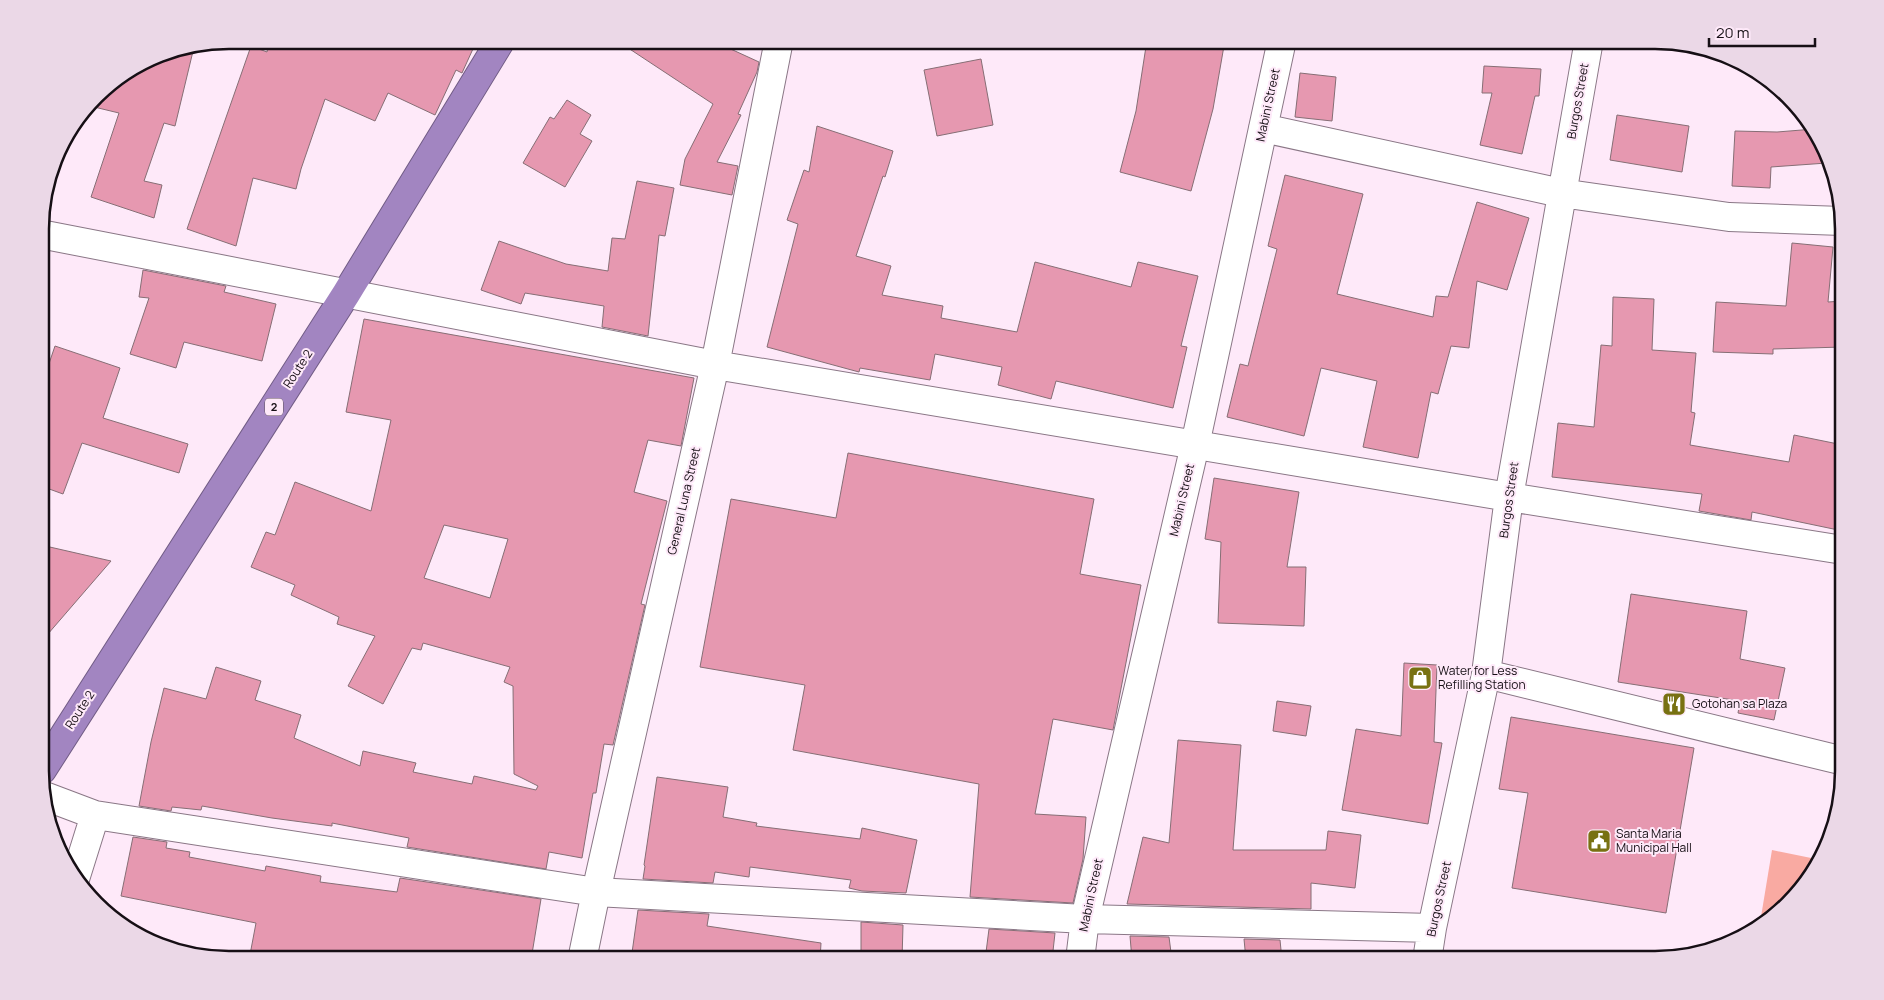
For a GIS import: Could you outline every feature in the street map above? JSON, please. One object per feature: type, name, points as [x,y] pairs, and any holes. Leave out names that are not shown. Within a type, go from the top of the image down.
[{"type":"highway","name":"Route 2","points":[[49,759],[346,294],[496,49]]},
{"type":"street","name":"General Luna Street","points":[[584,951],[715,365],[777,49]]},
{"type":"street","name":"Mabini Street","points":[[1081,951],[1085,919],[1195,445],[1280,49]]},
{"type":"street","name":"Burgos Street","points":[[1428,951],[1486,674],[1508,497],[1587,49]]},
{"type":"street","points":[[1263,128],[1561,193],[1728,216],[1835,221]]},
{"type":"street","points":[[49,236],[715,365],[1508,497],[1835,549]]},
{"type":"street","points":[[1486,674],[1835,759]]},
{"type":"street","points":[[51,798],[95,815],[596,892],[1085,919],[1432,928]]},
{"type":"street","points":[[78,869],[95,815]]},
{"type":"shaded area","points":[[1772,850],[1813,858],[1798,881],[1761,917]]},
{"type":"building","points":[[250,49],[259,49],[267,52],[268,49],[473,49],[462,73],[456,70],[435,115],[388,93],[375,121],[325,99],[296,189],[253,178],[236,246],[187,229]]},
{"type":"building","points":[[630,49],[731,49],[759,62],[757,72],[738,114],[741,115],[717,162],[738,166],[732,195],[680,185],[685,159],[713,104]]},
{"type":"building","points":[[1146,49],[1223,49],[1213,109],[1191,191],[1120,172],[1136,111]]},
{"type":"building","points":[[193,52],[175,126],[164,123],[144,181],[162,185],[154,218],[91,197],[119,113],[96,108],[119,86],[149,67],[171,58]]},
{"type":"building","points":[[981,59],[993,125],[937,136],[924,70]]},
{"type":"building","points":[[1484,66],[1541,69],[1539,96],[1535,96],[1522,154],[1480,145],[1492,93],[1482,93]]},
{"type":"building","points":[[1300,73],[1336,77],[1332,121],[1295,117]]},
{"type":"building","points":[[567,100],[591,115],[580,134],[592,141],[565,187],[523,163],[550,117],[554,119]]},
{"type":"building","points":[[1617,115],[1689,126],[1682,172],[1610,160]]},
{"type":"building","points":[[817,126],[893,151],[856,256],[891,266],[882,295],[943,306],[941,318],[1017,332],[1035,262],[1131,287],[1138,262],[1198,276],[1181,346],[1187,347],[1173,408],[1056,381],[1051,399],[998,385],[1002,367],[935,354],[930,380],[860,368],[859,372],[767,347],[798,224],[787,220],[804,170],[809,172]]},
{"type":"building","points":[[1805,130],[1823,163],[1771,167],[1770,188],[1732,186],[1735,131],[1777,132]]},
{"type":"building","points":[[1285,175],[1363,194],[1337,294],[1433,317],[1436,296],[1448,297],[1477,202],[1529,218],[1507,290],[1477,281],[1469,348],[1451,346],[1438,394],[1431,392],[1418,458],[1363,447],[1377,381],[1321,368],[1304,436],[1227,417],[1240,364],[1248,366],[1277,249],[1268,246]]},
{"type":"building","points":[[637,181],[674,188],[665,236],[659,235],[648,336],[602,327],[604,306],[525,293],[521,304],[481,290],[499,241],[566,264],[608,271],[612,238],[625,239]]},
{"type":"building","points":[[1792,243],[1833,247],[1828,302],[1835,302],[1835,347],[1773,349],[1773,354],[1713,352],[1716,302],[1786,306]]},
{"type":"building","points":[[143,270],[226,286],[224,292],[276,304],[262,361],[184,342],[176,368],[130,354],[149,298],[139,297]]},
{"type":"building","points":[[1613,297],[1654,299],[1652,350],[1696,353],[1691,412],[1695,413],[1690,445],[1789,462],[1794,435],[1835,443],[1835,529],[1752,512],[1751,520],[1699,511],[1702,494],[1552,477],[1558,423],[1594,427],[1601,345],[1612,346]]},
{"type":"building","points":[[364,319],[694,378],[681,446],[648,440],[634,492],[667,501],[641,604],[645,605],[613,745],[604,744],[596,793],[593,793],[582,858],[549,852],[546,869],[407,847],[409,838],[332,823],[332,826],[202,806],[201,810],[172,807],[171,811],[139,806],[151,742],[164,688],[206,699],[216,667],[261,681],[255,700],[301,715],[294,738],[360,766],[363,751],[416,763],[413,772],[472,784],[474,776],[536,790],[538,786],[514,774],[513,686],[504,682],[510,667],[423,643],[421,650],[412,648],[383,704],[348,686],[375,636],[337,624],[339,617],[291,595],[295,585],[251,567],[266,532],[275,535],[295,482],[371,511],[391,420],[346,412]],"holes":[[[444,525],[508,539],[490,598],[424,578]]]},
{"type":"building","points":[[55,346],[120,368],[103,418],[188,444],[179,473],[82,443],[63,494],[49,489],[49,364]]},
{"type":"building","points":[[848,453],[1094,499],[1080,574],[1141,585],[1113,730],[1053,719],[1035,814],[1086,817],[1083,859],[1073,903],[970,897],[979,784],[793,750],[805,685],[700,667],[731,499],[836,518]]},
{"type":"building","points":[[1214,478],[1299,492],[1287,567],[1306,567],[1304,626],[1218,623],[1221,542],[1205,539]]},
{"type":"building","points":[[49,547],[111,561],[49,633]]},
{"type":"building","points":[[1631,594],[1747,611],[1740,659],[1785,668],[1774,720],[1738,713],[1740,701],[1618,682]]},
{"type":"building","points":[[1404,663],[1437,665],[1434,742],[1442,743],[1428,824],[1342,810],[1356,729],[1401,736]]},
{"type":"building","points":[[1277,701],[1311,706],[1306,736],[1273,731]]},
{"type":"building","name":"Santa Maria Municipal Hall","points":[[1511,717],[1694,748],[1666,913],[1512,888],[1528,793],[1499,789]]},
{"type":"building","points":[[1178,740],[1241,745],[1233,850],[1326,850],[1328,831],[1361,835],[1355,888],[1311,883],[1311,909],[1127,904],[1143,837],[1169,843]]},
{"type":"building","points":[[657,777],[728,787],[723,817],[757,823],[756,826],[860,839],[862,828],[917,840],[906,893],[862,891],[849,888],[851,880],[750,867],[749,877],[715,872],[713,883],[643,879]]},
{"type":"building","points":[[133,837],[167,842],[166,848],[190,852],[189,857],[265,871],[266,866],[321,876],[320,882],[397,892],[400,878],[541,899],[532,951],[251,951],[256,923],[121,896]]},
{"type":"building","points":[[638,910],[709,914],[707,926],[821,943],[821,951],[632,951]]},
{"type":"building","points":[[861,922],[903,925],[902,951],[861,951]]},
{"type":"building","points":[[989,929],[1055,933],[1053,951],[986,951]]},
{"type":"building","points":[[1130,936],[1169,937],[1171,951],[1131,951]]},
{"type":"building","points":[[1244,939],[1280,940],[1281,951],[1245,951]]},
{"type":"place","name":"Water for Less Refilling Station","points":[[1420,678]]},
{"type":"place","name":"Gotohan sa Plaza","points":[[1674,704]]},
{"type":"place","name":"Santa Maria Municipal Hall","points":[[1599,841]]}]
